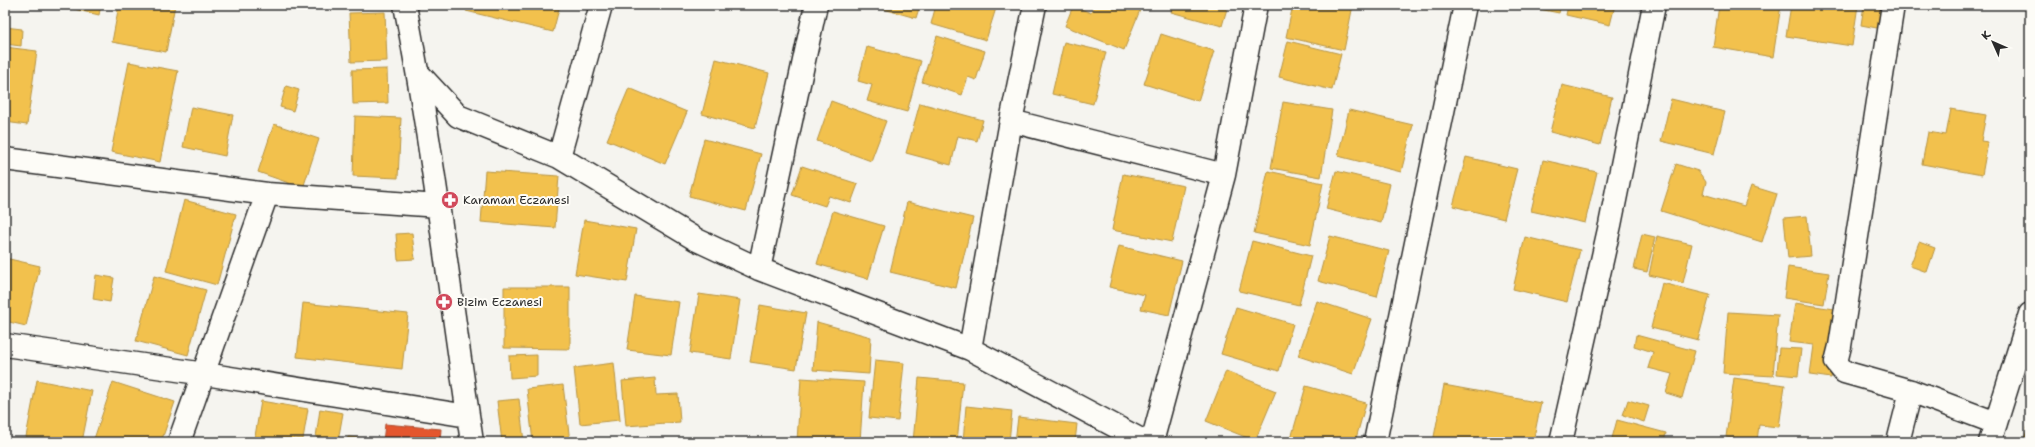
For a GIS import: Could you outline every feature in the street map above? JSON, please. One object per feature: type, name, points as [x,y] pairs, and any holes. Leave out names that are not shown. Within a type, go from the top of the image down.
[{"type":"street","points":[[405,5],[418,74],[439,206],[472,442]]},
{"type":"street","points":[[559,157],[601,5]]},
{"type":"street","points":[[759,269],[816,5]]},
{"type":"street","points":[[970,349],[1011,121],[1035,5]]},
{"type":"street","points":[[1152,442],[1224,175],[1256,5]]},
{"type":"street","points":[[1376,442],[1465,5]]},
{"type":"street","points":[[1561,442],[1610,225],[1654,5]]},
{"type":"street","points":[[1893,5],[1840,346],[1836,362],[1844,372],[1911,391],[1993,433],[2030,314]]},
{"type":"street","points":[[418,74],[458,116],[559,157],[697,240],[759,269],[970,349],[1145,442]]},
{"type":"street","points":[[1011,121],[1224,175]]},
{"type":"street","points":[[5,159],[267,194],[439,206]]},
{"type":"street","points":[[180,442],[267,194]]},
{"type":"street","points":[[5,345],[205,374],[468,416]]},
{"type":"street","points":[[1898,442],[1911,391]]},
{"type":"building: Konut","points":[[57,5],[101,5],[99,15]]},
{"type":"building: Konut","points":[[119,5],[175,5],[166,52],[112,42]]},
{"type":"building: Konut","points":[[467,5],[560,5],[553,32],[466,11]]},
{"type":"building: Konut","points":[[869,5],[920,5],[916,18]]},
{"type":"building: Konut","points":[[936,5],[997,5],[986,40],[931,24]]},
{"type":"building: Konut","points":[[1094,5],[1142,5],[1124,50],[1065,26],[1073,6],[1091,13]]},
{"type":"building: Konut","points":[[1173,5],[1228,5],[1222,26],[1171,12]]},
{"type":"building: Konut","points":[[1293,5],[1311,5],[1322,7],[1322,5],[1353,5],[1344,50],[1286,37]]},
{"type":"building: Konut","points":[[1519,5],[1561,5],[1559,13]]},
{"type":"building: Konut","points":[[1568,5],[1615,5],[1610,25],[1566,15]]},
{"type":"building: Konut","points":[[1719,5],[1781,5],[1773,57],[1713,47]]},
{"type":"building: Konut","points":[[1791,5],[1858,5],[1852,46],[1786,36]]},
{"type":"building: Konut","points":[[1864,5],[1886,6],[1882,29],[1861,25]]},
{"type":"building: Konut","points":[[385,12],[387,61],[351,62],[349,13]]},
{"type":"building: Konut","points":[[5,27],[22,29],[21,46],[5,44]]},
{"type":"building: Konut","points":[[1161,34],[1214,51],[1198,101],[1144,84]]},
{"type":"building: Konut","points":[[937,36],[985,51],[976,80],[968,77],[962,95],[922,82]]},
{"type":"building: Konut","points":[[1288,41],[1341,54],[1332,90],[1279,77]]},
{"type":"building: Konut","points":[[1064,42],[1106,52],[1093,104],[1052,94]]},
{"type":"building: Konut","points":[[5,47],[37,51],[27,125],[5,122]]},
{"type":"building: Konut","points":[[867,47],[921,61],[907,112],[867,101],[872,85],[858,81]]},
{"type":"building: Konut","points":[[716,59],[769,73],[755,128],[702,114]]},
{"type":"building: Konut","points":[[129,62],[178,71],[160,162],[111,152]]},
{"type":"building: Konut","points":[[387,69],[388,103],[353,104],[352,70]]},
{"type":"building: Konut","points":[[1562,85],[1612,97],[1600,145],[1550,132]]},
{"type":"building: Konut","points":[[286,86],[299,90],[293,111],[280,107]]},
{"type":"building: Konut","points":[[629,88],[687,112],[665,164],[607,140]]},
{"type":"building: Konut","points":[[1671,99],[1725,112],[1714,154],[1661,141]]},
{"type":"building: Konut","points":[[831,101],[886,121],[871,161],[817,141]]},
{"type":"building: Konut","points":[[1283,102],[1332,110],[1321,177],[1271,168]]},
{"type":"building: Konut","points":[[920,103],[983,120],[977,141],[958,136],[951,165],[906,153]]},
{"type":"building: Konut","points":[[191,107],[233,115],[225,156],[183,147]]},
{"type":"building: Konut","points":[[1951,109],[1986,115],[1981,141],[1988,142],[1982,175],[1922,164],[1928,132],[1946,135]]},
{"type":"building: Konut","points":[[1349,110],[1413,125],[1401,172],[1338,156]]},
{"type":"building: Konut","points":[[355,116],[401,118],[398,178],[353,176]]},
{"type":"building: Konut","points":[[274,124],[319,139],[303,188],[258,172]]},
{"type":"building: Konut","points":[[704,139],[761,154],[746,211],[689,196]]},
{"type":"building: Konut","points":[[1466,157],[1517,169],[1504,219],[1453,206]]},
{"type":"building: Konut","points":[[1543,160],[1597,172],[1585,223],[1531,211]]},
{"type":"building: Konut","points":[[1676,164],[1698,171],[1706,182],[1703,194],[1744,206],[1751,186],[1777,194],[1762,242],[1661,211]]},
{"type":"building: Konut","points":[[802,166],[858,184],[851,203],[829,196],[825,206],[792,195]]},
{"type":"building: Konut","points":[[485,171],[559,176],[555,228],[481,222]]},
{"type":"building: Konut","points":[[1268,171],[1323,183],[1310,245],[1254,233]]},
{"type":"building: Konut","points":[[1336,171],[1390,184],[1381,223],[1326,209]]},
{"type":"building: Konut","points":[[1123,174],[1184,186],[1172,242],[1112,230]]},
{"type":"building: Konut","points":[[184,200],[236,214],[217,285],[166,271]]},
{"type":"building: Konut","points":[[907,202],[973,218],[956,288],[890,272]]},
{"type":"building: Konut","points":[[833,211],[884,226],[868,279],[817,264]]},
{"type":"building: Konut","points":[[1807,216],[1811,256],[1788,258],[1784,218]]},
{"type":"building: Konut","points":[[584,220],[636,229],[627,282],[575,274]]},
{"type":"building: Konut","points":[[412,233],[415,259],[398,260],[396,234]]},
{"type":"building: Konut","points":[[1642,234],[1655,237],[1647,272],[1634,269]]},
{"type":"building: Konut","points":[[1330,236],[1389,251],[1377,297],[1318,281]]},
{"type":"building: Konut","points":[[1657,236],[1692,244],[1683,283],[1649,275]]},
{"type":"building: Konut","points":[[1525,237],[1580,250],[1567,302],[1513,289]]},
{"type":"building: Konut","points":[[1252,241],[1311,256],[1299,305],[1239,291]]},
{"type":"building: Konut","points":[[1919,242],[1935,248],[1927,272],[1910,266]]},
{"type":"building: Konut","points":[[1119,246],[1182,261],[1169,315],[1141,309],[1145,295],[1109,287]]},
{"type":"building: Konut","points":[[5,258],[40,266],[26,326],[5,321]]},
{"type":"building: Konut","points":[[1788,267],[1829,273],[1824,304],[1784,298]]},
{"type":"building: Konut","points":[[96,275],[114,278],[110,302],[93,299]]},
{"type":"building: Konut","points":[[154,276],[206,290],[188,355],[136,341]]},
{"type":"building: Konut","points":[[1662,283],[1710,295],[1698,340],[1651,328]]},
{"type":"building: Konut","points":[[504,287],[570,287],[570,349],[504,348]]},
{"type":"building: Konut","points":[[699,294],[740,300],[731,359],[690,353]]},
{"type":"building: Konut","points":[[635,296],[679,302],[671,355],[627,350]]},
{"type":"building: Konut","points":[[1317,301],[1372,319],[1353,374],[1298,356]]},
{"type":"building: Konut","points":[[303,303],[408,314],[402,369],[297,357]]},
{"type":"building: Konut","points":[[1795,303],[1841,310],[1831,378],[1810,375],[1814,345],[1789,342]]},
{"type":"building: Konut","points":[[760,305],[806,313],[796,369],[750,362]]},
{"type":"building: Konut","points":[[1236,307],[1293,324],[1279,371],[1221,354]]},
{"type":"building: Konut","points":[[1728,312],[1778,315],[1773,376],[1723,373]]},
{"type":"building: Konut","points":[[817,322],[871,337],[869,374],[813,370]]},
{"type":"building: Konut","points":[[1636,335],[1695,351],[1682,398],[1666,393],[1672,374],[1648,368],[1653,352],[1634,346]]},
{"type":"building: Konut","points":[[1779,348],[1801,349],[1798,376],[1777,374]]},
{"type":"building: Konut","points":[[537,355],[537,376],[510,378],[509,356]]},
{"type":"building: Konut","points":[[875,360],[904,363],[898,421],[869,418]]},
{"type":"building: Konut","points":[[614,363],[620,420],[580,424],[574,368]]},
{"type":"building: Konut","points":[[1226,371],[1276,391],[1255,441],[1206,421]]},
{"type":"building: Konut","points":[[655,378],[656,395],[678,394],[680,422],[626,426],[622,381]]},
{"type":"building: Konut","points":[[801,378],[864,382],[860,442],[797,441]]},
{"type":"building: Konut","points":[[919,378],[963,382],[957,442],[913,442]]},
{"type":"building: Konut","points":[[1734,378],[1785,385],[1779,427],[1759,425],[1757,441],[1726,437]]},
{"type":"building: Konut","points":[[37,380],[92,391],[82,442],[25,442]]},
{"type":"building: Konut","points":[[113,382],[175,402],[161,442],[93,442]]},
{"type":"building: Konut","points":[[563,385],[570,442],[533,442],[527,389]]},
{"type":"building: Konut","points":[[1444,385],[1541,403],[1533,442],[1433,442]]},
{"type":"building: Konut","points":[[1306,386],[1366,403],[1355,442],[1290,442]]},
{"type":"building: Konut","points":[[519,399],[524,442],[502,442],[497,401]]},
{"type":"building: Konut","points":[[1628,400],[1649,406],[1644,422],[1623,415]]},
{"type":"building: Konut","points":[[261,401],[308,409],[303,439],[294,438],[293,442],[254,442]]},
{"type":"building: Konut","points":[[966,406],[1012,411],[1009,442],[963,442]]},
{"type":"building: Konut","points":[[320,409],[343,413],[338,441],[316,437]]},
{"type":"building: Konut","points":[[1018,417],[1077,424],[1075,442],[1015,442]]},
{"type":"building: Konut","points":[[1617,420],[1666,433],[1664,442],[1611,442]]},
{"type":"building: Konut","points":[[2030,422],[2030,442],[2023,442]]},
{"type":"building: Konut","points":[[348,437],[372,439],[372,442],[347,442]]},
{"type":"building: Ticaret","points":[[385,424],[441,429],[440,442],[383,442]]},
{"type":"place","name":"Karaman Eczanesi","points":[[450,200]]},
{"type":"place","name":"Bizim Eczanesi","points":[[444,302]]}]
